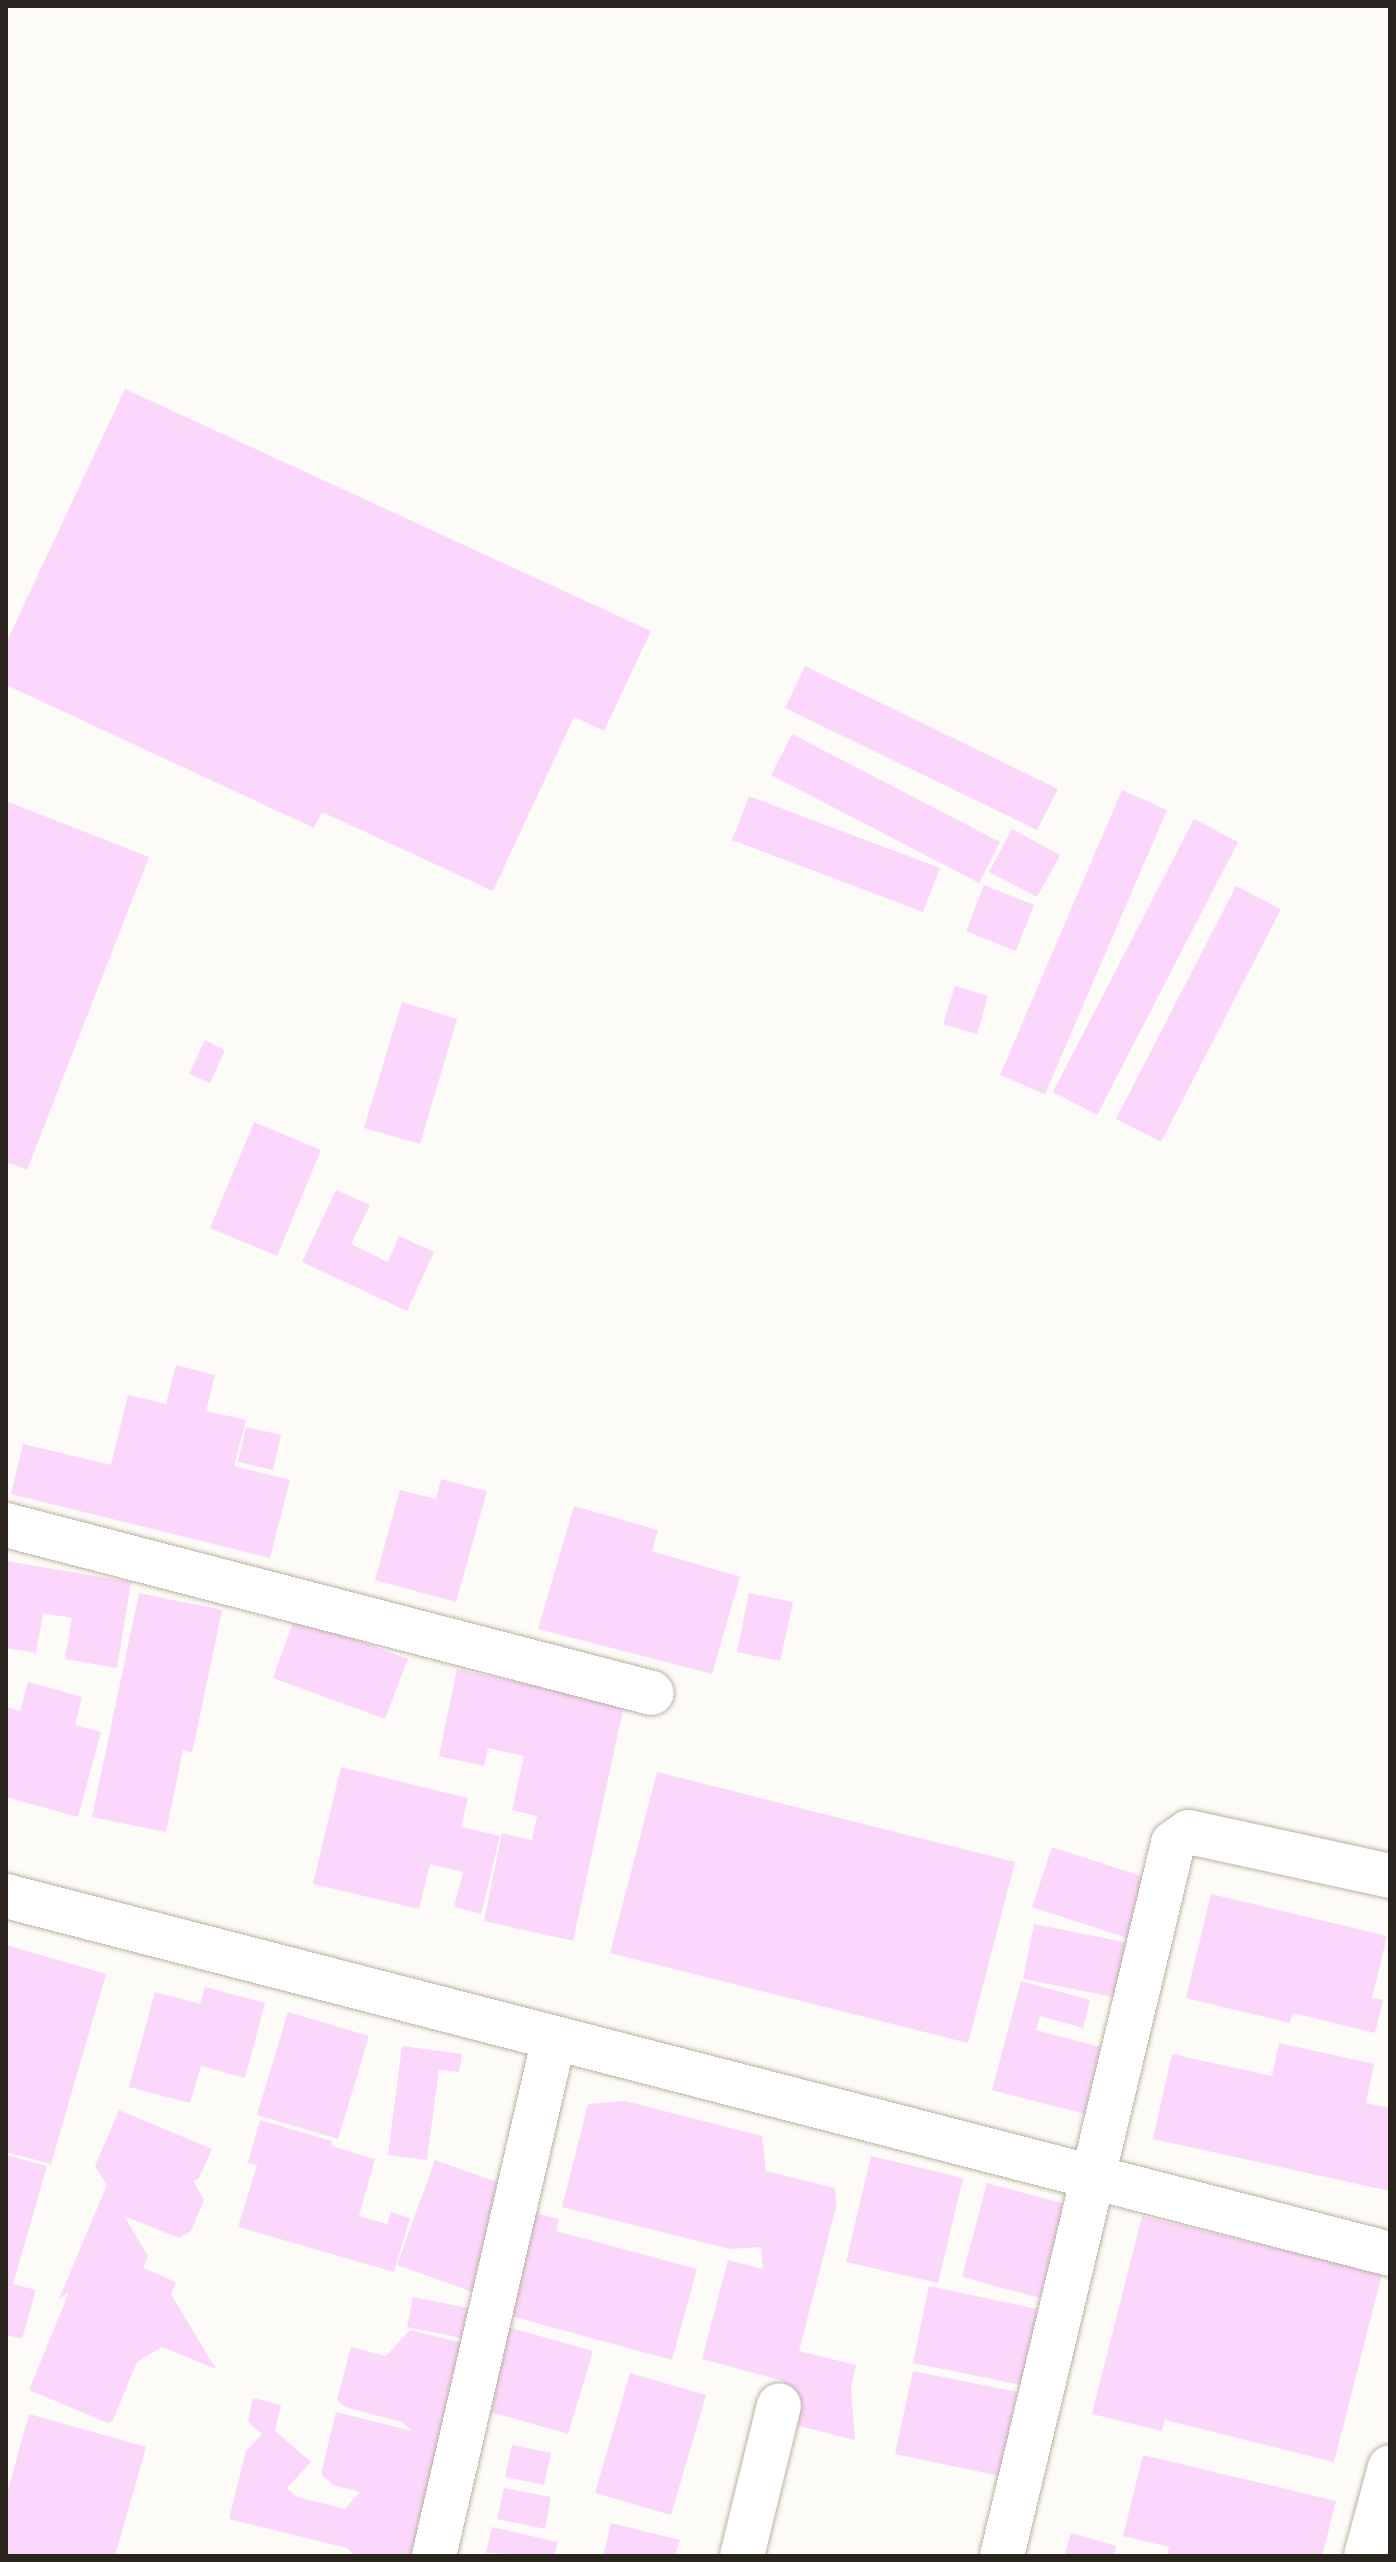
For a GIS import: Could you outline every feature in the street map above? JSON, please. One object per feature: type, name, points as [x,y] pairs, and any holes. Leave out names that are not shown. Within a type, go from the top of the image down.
[{"type":"street","points":[[6,1525],[652,1693]]},
{"type":"street","points":[[1002,2556],[1173,1843],[1189,1832],[1390,1876]]},
{"type":"street","points":[[6,1896],[1390,2254]]},
{"type":"street","points":[[434,2556],[554,2038]]},
{"type":"street","points":[[742,2556],[779,2405]]},
{"type":"street","points":[[1366,2556],[1390,2467]]},
{"type":"building","points":[[125,389],[651,631],[604,731],[574,717],[493,891],[322,812],[314,828],[6,685],[6,643]]},
{"type":"building","points":[[805,666],[1058,789],[1037,830],[785,708]]},
{"type":"building","points":[[792,734],[1000,842],[979,883],[771,775]]},
{"type":"building","points":[[1122,790],[1167,810],[1045,1094],[1000,1075]]},
{"type":"building","points":[[749,796],[940,868],[923,912],[732,840]]},
{"type":"building","points":[[6,801],[149,857],[27,1170],[6,1162]]},
{"type":"building","points":[[1194,819],[1238,842],[1097,1115],[1053,1092]]},
{"type":"building","points":[[1012,829],[1060,855],[1037,897],[989,872]]},
{"type":"building","points":[[984,885],[1034,905],[1016,951],[966,931]]},
{"type":"building","points":[[1236,886],[1281,909],[1161,1142],[1116,1119]]},
{"type":"building","points":[[955,986],[988,996],[977,1034],[943,1024]]},
{"type":"building","points":[[402,1002],[457,1019],[420,1144],[364,1128]]},
{"type":"building","points":[[205,1040],[225,1050],[210,1083],[189,1074]]},
{"type":"building","points":[[254,1122],[321,1150],[277,1256],[210,1228]]},
{"type":"building","points":[[336,1190],[370,1205],[351,1244],[388,1262],[399,1236],[434,1252],[407,1311],[302,1262]]},
{"type":"building","points":[[176,1365],[215,1375],[206,1411],[246,1420],[234,1466],[290,1480],[270,1558],[11,1494],[23,1444],[111,1465],[128,1395],[166,1404]]},
{"type":"building","points":[[246,1427],[281,1435],[273,1470],[238,1462]]},
{"type":"building","points":[[441,1479],[487,1491],[456,1602],[375,1580],[400,1490],[436,1499]]},
{"type":"building","points":[[574,1506],[658,1530],[652,1551],[740,1577],[712,1674],[538,1629]]},
{"type":"building","points":[[6,1561],[131,1582],[117,1668],[65,1659],[72,1618],[43,1613],[36,1653],[6,1648]]},
{"type":"building","points":[[139,1593],[222,1610],[192,1753],[183,1750],[166,1832],[92,1817]]},
{"type":"building","points":[[749,1593],[793,1602],[780,1661],[737,1652]]},
{"type":"building","points":[[295,1617],[408,1659],[385,1719],[273,1678]]},
{"type":"building","points":[[457,1669],[624,1705],[573,1941],[484,1921],[502,1833],[532,1840],[537,1816],[512,1810],[524,1756],[488,1748],[484,1766],[439,1756]]},
{"type":"building","points":[[28,1682],[82,1697],[75,1725],[101,1732],[78,1817],[6,1797],[6,1707],[20,1711]]},
{"type":"building","points":[[341,1767],[468,1798],[461,1827],[500,1836],[481,1914],[454,1907],[463,1872],[430,1864],[419,1909],[313,1884]]},
{"type":"building","points":[[657,1772],[1015,1862],[968,2043],[610,1953]]},
{"type":"building","points":[[1052,1847],[1150,1879],[1130,1939],[1032,1907]]},
{"type":"building","points":[[1211,1894],[1387,1936],[1372,1998],[1383,2000],[1375,2033],[1293,2013],[1290,2023],[1186,1998]]},
{"type":"building","points":[[1034,1924],[1129,1943],[1118,1998],[1023,1979]]},
{"type":"building","points":[[6,1945],[106,1974],[51,2164],[6,2152]]},
{"type":"building","points":[[1021,1981],[1090,2000],[1083,2028],[1040,2016],[1036,2030],[1107,2049],[1089,2115],[992,2090]]},
{"type":"building","points":[[205,1987],[265,2003],[245,2078],[201,2066],[190,2103],[129,2087],[155,1992],[200,2004]]},
{"type":"building","points":[[288,2012],[369,2036],[338,2139],[257,2115]]},
{"type":"building","points":[[1279,2043],[1374,2064],[1366,2103],[1390,2108],[1390,2191],[1153,2139],[1172,2054],[1272,2076]]},
{"type":"building","points":[[402,2046],[462,2054],[459,2072],[439,2070],[427,2160],[388,2155]]},
{"type":"building","points":[[625,2101],[762,2136],[766,2171],[835,2188],[836,2207],[799,2351],[856,2365],[851,2388],[855,2440],[788,2423],[784,2381],[702,2359],[728,2260],[763,2269],[761,2247],[730,2249],[562,2207],[588,2104]]},
{"type":"building","points":[[119,2110],[212,2149],[199,2178],[193,2181],[204,2200],[191,2231],[179,2238],[124,2216],[148,2256],[143,2268],[176,2282],[171,2294],[216,2369],[162,2347],[137,2362],[113,2420],[108,2423],[29,2390],[69,2292],[59,2299],[107,2185],[95,2166]]},
{"type":"building","points":[[260,2120],[332,2141],[331,2146],[375,2159],[359,2216],[387,2224],[391,2212],[410,2218],[394,2272],[238,2227],[257,2165],[248,2163]]},
{"type":"building","points":[[6,2155],[47,2166],[13,2284],[36,2290],[22,2339],[6,2335]]},
{"type":"building","points":[[871,2156],[963,2178],[938,2283],[846,2262]]},
{"type":"building","points":[[435,2160],[516,2189],[478,2294],[397,2265]]},
{"type":"building","points":[[987,2183],[1065,2204],[1040,2298],[962,2277]]},
{"type":"building","points":[[536,2213],[559,2219],[556,2231],[697,2269],[672,2360],[507,2315]]},
{"type":"building","points":[[1142,2216],[1382,2274],[1334,2462],[1165,2420],[1162,2431],[1092,2414]]},
{"type":"building","points":[[929,2286],[1042,2310],[1026,2386],[913,2363]]},
{"type":"building","points":[[413,2297],[473,2309],[467,2339],[407,2327]]},
{"type":"building","points":[[508,2327],[593,2351],[568,2434],[484,2410]]},
{"type":"building","points":[[410,2330],[471,2345],[423,2556],[356,2556],[347,2548],[229,2519],[246,2451],[262,2434],[248,2422],[253,2398],[281,2405],[275,2431],[311,2462],[287,2488],[297,2497],[345,2509],[360,2492],[333,2485],[321,2474],[336,2412],[412,2431],[402,2422],[345,2407],[337,2400],[351,2347],[386,2356]]},
{"type":"building","points":[[913,2371],[1017,2392],[1000,2476],[895,2454]]},
{"type":"building","points":[[630,2373],[706,2395],[671,2515],[595,2493]]},
{"type":"building","points":[[29,2414],[146,2447],[115,2556],[6,2556],[6,2497]]},
{"type":"building","points":[[512,2445],[551,2453],[544,2485],[505,2477]]},
{"type":"building","points":[[1143,2455],[1336,2501],[1322,2556],[1167,2556],[1169,2547],[1123,2536]]},
{"type":"building","points":[[504,2488],[551,2497],[545,2529],[497,2519]]},
{"type":"building","points":[[611,2523],[680,2540],[675,2556],[603,2556]]},
{"type":"building","points":[[492,2527],[558,2542],[554,2556],[486,2553]]},
{"type":"building","points":[[1071,2533],[1116,2546],[1114,2556],[1064,2556]]}]
